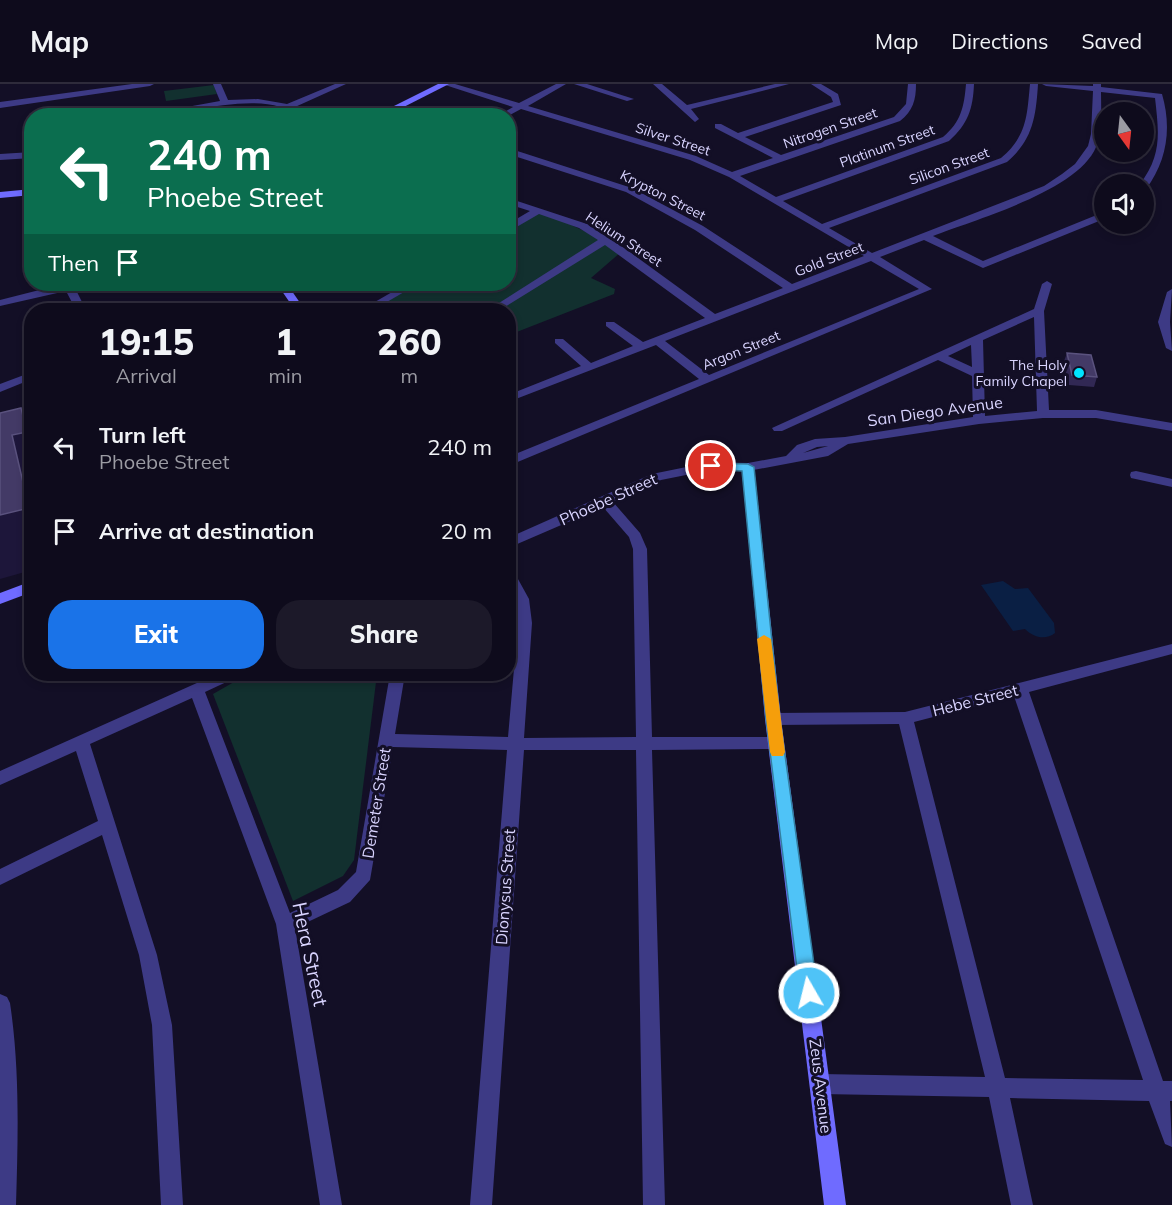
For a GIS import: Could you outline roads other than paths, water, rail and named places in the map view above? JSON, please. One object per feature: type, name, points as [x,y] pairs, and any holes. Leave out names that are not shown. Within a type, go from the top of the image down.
[{"type":"street","points":[[0,105],[35,104],[150,84]]},
{"type":"street","points":[[217,84],[225,104]]},
{"type":"street","points":[[197,108],[269,101],[287,107],[342,84]]},
{"type":"street","points":[[395,108],[446,84]]},
{"type":"street","name":"Silver Street","points":[[446,84],[693,158],[732,175],[875,257]]},
{"type":"street","points":[[516,108],[562,84]]},
{"type":"street","points":[[578,84],[630,99]]},
{"type":"street","points":[[657,84],[672,100],[687,108],[695,119]]},
{"type":"street","points":[[687,108],[785,84]]},
{"type":"street","points":[[738,136],[838,103],[835,96],[815,84]]},
{"type":"street","name":"Nitrogen Street","points":[[732,175],[897,119],[904,115],[912,102],[912,84]]},
{"type":"street","name":"Platinum Street","points":[[777,200],[946,139],[960,129],[968,115],[970,84]]},
{"type":"street","name":"Silicon Street","points":[[822,227],[1004,160],[1025,139],[1031,116],[1034,84]]},
{"type":"street","points":[[1046,84],[1097,87],[1159,96],[1164,146],[1153,174]]},
{"type":"street","name":"Gold Street","points":[[516,396],[1047,188],[1081,164],[1092,152],[1096,138],[1097,87]]},
{"type":"street","points":[[718,126],[781,159]]},
{"type":"street","name":"Krypton Street","points":[[516,154],[629,190],[699,228],[792,289]]},
{"type":"street","points":[[0,158],[24,156]]},
{"type":"street","points":[[0,195],[24,193]]},
{"type":"street","name":"Helium Street","points":[[516,203],[583,226],[606,240],[714,319]]},
{"type":"street","points":[[516,224],[539,210]]},
{"type":"street","points":[[926,237],[984,265],[1094,218]]},
{"type":"street","points":[[504,303],[606,240]]},
{"type":"street","name":"Argon Street","points":[[516,459],[927,289],[875,257]]},
{"type":"street","points":[[1043,414],[1040,311],[1047,284]]},
{"type":"street","points":[[0,303],[46,291]]},
{"type":"street","points":[[379,303],[400,291]]},
{"type":"street","points":[[1172,292],[1164,322],[1172,348]]},
{"type":"street","points":[[778,428],[1040,311]]},
{"type":"street","points":[[610,324],[642,347]]},
{"type":"street","points":[[559,340],[590,368]]},
{"type":"street","points":[[977,340],[980,420]]},
{"type":"street","points":[[658,341],[708,380]]},
{"type":"street","points":[[940,357],[978,374]]},
{"type":"street","points":[[0,388],[24,378]]},
{"type":"street","name":"San Diego Avenue","points":[[792,457],[824,453],[845,441],[980,420],[1043,414],[1096,414],[1172,427]]},
{"type":"street","name":"Phoebe Street","points":[[516,540],[657,477],[711,466],[748,467],[792,457]]},
{"type":"street","name":"Zeus Avenue","points":[[748,467],[773,719],[835,1205]]},
{"type":"street","points":[[1136,475],[1172,483]]},
{"type":"street","points":[[605,501],[634,536],[640,549],[654,1205]]},
{"type":"street","name":"Dionysus Street","points":[[481,1205],[525,623],[522,599],[516,588]]},
{"type":"street","points":[[0,599],[24,589]]},
{"type":"street","name":"Hebe Street","points":[[773,719],[905,718],[1172,648]]},
{"type":"street","points":[[0,778],[214,681]]},
{"type":"street","name":"Demeter Street","points":[[285,924],[344,896],[364,875],[396,681]]},
{"type":"street","name":"Hera Street","points":[[196,689],[285,924],[332,1205]]},
{"type":"street","points":[[1020,689],[1165,1091],[1172,1137]]},
{"type":"street","points":[[905,718],[998,1089],[1022,1205]]},
{"type":"street","points":[[385,740],[515,744],[776,743]]},
{"type":"street","points":[[81,741],[148,955],[162,1025],[172,1205]]},
{"type":"street","points":[[0,877],[108,824]]},
{"type":"street","points":[[0,1003],[6,1033],[9,1084],[5,1205]]},
{"type":"street","points":[[821,1084],[1165,1091]]},
{"type":"water","points":[[1003,581],[1015,589],[1028,588],[1054,623],[1055,633],[1043,637],[1035,636],[1025,629],[1013,631],[981,585]]},
{"type":"place","name":"The Holy Family Chapel","points":[[1079,373]]}]
